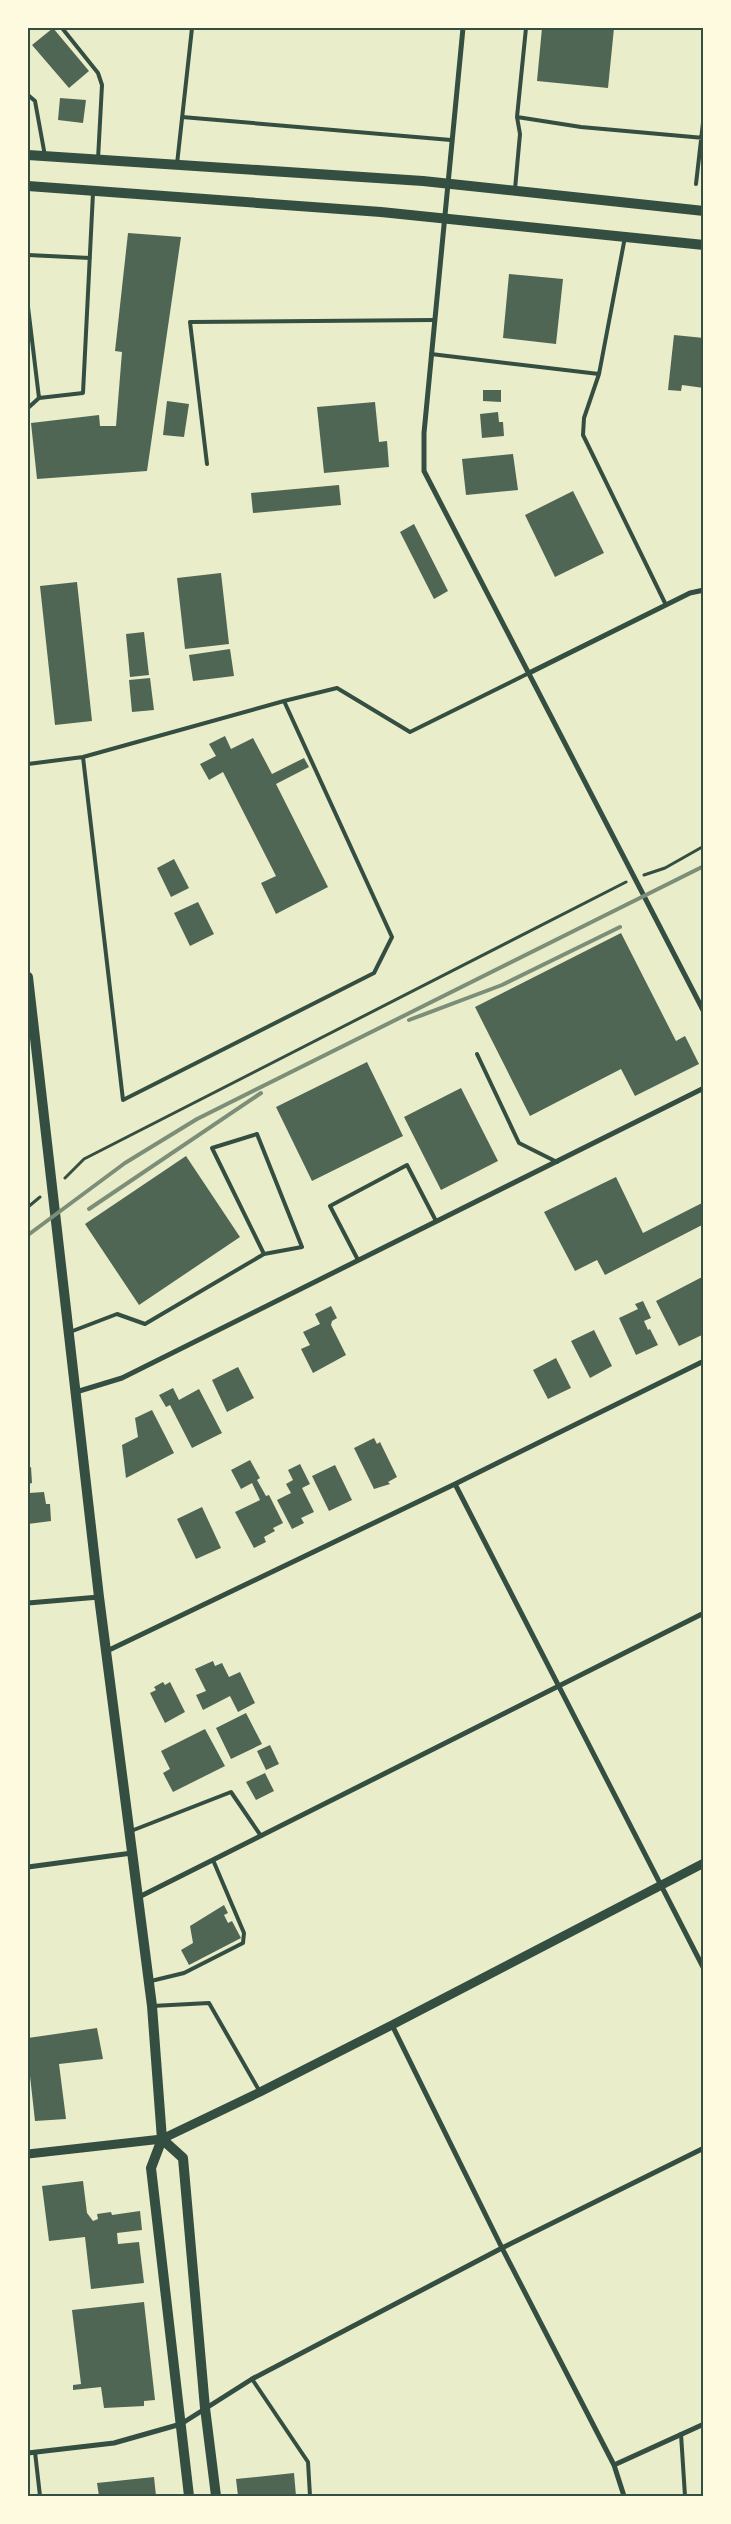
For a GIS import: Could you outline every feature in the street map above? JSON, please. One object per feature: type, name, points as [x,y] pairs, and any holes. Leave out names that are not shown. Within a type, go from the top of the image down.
[{"type":"main road","points":[[28,155],[446,184],[704,211]]},
{"type":"main road","points":[[28,186],[341,208],[704,245]]},
{"type":"main road","points":[[28,977],[30,1016],[70,1332],[129,1832],[152,2006],[162,2139],[151,2168],[189,2496]]},
{"type":"main road","points":[[162,2139],[183,2158],[205,2408],[216,2496]]},
{"type":"street","points":[[463,28],[446,184],[424,433],[424,471],[704,1012]]},
{"type":"street","points":[[529,673],[690,593],[704,590]]},
{"type":"street","points":[[76,1392],[122,1378],[704,1088]]},
{"type":"street","points":[[107,1651],[455,1484],[704,1361]]},
{"type":"street","points":[[455,1484],[704,1969]]},
{"type":"street","points":[[28,1603],[100,1596]]},
{"type":"street","points":[[139,1897],[704,1613]]},
{"type":"street","points":[[28,1867],[132,1853]]},
{"type":"street","points":[[28,2154],[162,2139],[260,2092],[704,1864]]},
{"type":"street","points":[[392,2025],[502,2248],[614,2465],[624,2496]]},
{"type":"street","points":[[28,2453],[114,2443],[182,2424],[252,2379],[502,2248],[704,2148]]},
{"type":"street","points":[[614,2465],[704,2424]]},
{"type":"lane","points":[[62,28],[98,73],[102,85],[98,159]]},
{"type":"lane","points":[[177,165],[192,28]]},
{"type":"lane","points":[[515,191],[520,134],[517,117],[526,28]]},
{"type":"lane","points":[[28,95],[35,101],[45,156]]},
{"type":"lane","points":[[696,184],[704,114]]},
{"type":"lane","points":[[182,117],[451,140]]},
{"type":"lane","points":[[517,117],[581,127],[702,138]]},
{"type":"lane","points":[[28,408],[39,398],[83,393],[93,190]]},
{"type":"lane","points":[[625,237],[599,374],[584,418],[584,435],[666,605]]},
{"type":"lane","points":[[28,255],[90,258]]},
{"type":"lane","points":[[28,306],[39,398]]},
{"type":"lane","points":[[207,464],[190,322],[434,320]]},
{"type":"lane","points":[[431,354],[599,374]]},
{"type":"lane","points":[[28,764],[83,757],[337,688],[410,732],[529,673]]},
{"type":"lane","points":[[83,757],[123,1100],[374,973],[392,937],[284,701]]},
{"type":"lane","points":[[477,1054],[520,1143],[557,1162]]},
{"type":"lane","points":[[70,1332],[117,1314],[145,1324],[264,1254],[302,1247],[257,1134],[212,1148],[264,1254]]},
{"type":"lane","points":[[358,1260],[330,1206],[407,1166],[436,1221]]},
{"type":"lane","points":[[129,1832],[231,1792],[261,1836]]},
{"type":"lane","points":[[149,1981],[184,1974],[243,1943],[244,1933],[213,1860]]},
{"type":"lane","points":[[152,2006],[209,2003],[260,2092]]},
{"type":"lane","points":[[252,2379],[308,2462],[310,2496]]},
{"type":"lane","points":[[681,2434],[685,2496]]},
{"type":"lane","points":[[35,2452],[40,2496]]},
{"type":"path","points":[[645,874],[665,868],[704,846]]},
{"type":"path","points":[[75,1170],[84,1159],[615,888]]},
{"type":"building","points":[[53,28],[89,71],[69,88],[32,45]]},
{"type":"building","points":[[542,28],[614,28],[608,88],[537,81]]},
{"type":"building","points":[[60,98],[86,100],[83,123],[58,120]]},
{"type":"building","points":[[128,233],[181,237],[147,471],[37,479],[31,423],[99,415],[100,426],[116,426],[122,352],[115,351]]},
{"type":"building","points":[[509,274],[563,279],[556,344],[503,338]]},
{"type":"building","points":[[674,335],[704,338],[704,388],[682,385],[681,391],[668,390]]},
{"type":"building","points":[[483,390],[501,390],[501,402],[483,401]]},
{"type":"building","points":[[167,401],[189,404],[184,437],[163,435]]},
{"type":"building","points":[[375,402],[379,442],[387,441],[389,467],[324,473],[317,407]]},
{"type":"building","points":[[498,412],[499,422],[503,422],[504,436],[482,438],[480,414]]},
{"type":"building","points":[[513,454],[518,490],[466,495],[462,459]]},
{"type":"building","points":[[339,485],[341,505],[253,513],[251,493]]},
{"type":"building","points":[[573,491],[604,553],[555,577],[525,515]]},
{"type":"building","points":[[414,524],[448,591],[434,599],[400,532]]},
{"type":"building","points":[[221,573],[229,644],[185,649],[177,578]]},
{"type":"building","points":[[77,582],[92,721],[55,725],[40,586]]},
{"type":"building","points":[[144,632],[149,675],[130,677],[126,634]]},
{"type":"building","points":[[230,649],[234,676],[193,681],[189,655]]},
{"type":"building","points":[[150,678],[154,710],[132,712],[129,680]]},
{"type":"building","points":[[225,736],[231,749],[253,738],[272,774],[304,758],[309,767],[276,784],[328,887],[276,914],[261,883],[276,876],[223,772],[209,780],[200,764],[216,756],[209,744]]},
{"type":"building","points":[[174,859],[189,888],[171,897],[157,868]]},
{"type":"building","points":[[198,902],[214,934],[190,946],[174,913]]},
{"type":"building","points":[[621,933],[676,1041],[685,1036],[699,1064],[635,1096],[621,1069],[530,1116],[475,1007]]},
{"type":"building","points":[[367,1062],[403,1136],[312,1181],[276,1107]]},
{"type":"building","points":[[461,1088],[498,1161],[441,1190],[404,1117]]},
{"type":"building","points":[[186,1156],[240,1237],[139,1305],[85,1224]]},
{"type":"building","points":[[616,1177],[643,1233],[704,1202],[704,1224],[605,1275],[597,1260],[575,1271],[544,1212]]},
{"type":"building","points":[[704,1276],[704,1334],[679,1346],[656,1301]]},
{"type":"building","points":[[643,1301],[651,1318],[644,1321],[658,1345],[636,1355],[619,1318],[638,1309],[635,1304]]},
{"type":"building","points":[[331,1306],[337,1318],[332,1321],[331,1325],[346,1355],[313,1373],[301,1349],[310,1345],[303,1332],[320,1324],[315,1314]]},
{"type":"building","points":[[594,1330],[612,1366],[590,1378],[571,1341]]},
{"type":"building","points":[[556,1358],[571,1388],[548,1399],[533,1370]]},
{"type":"building","points":[[238,1367],[254,1398],[227,1412],[212,1380]]},
{"type":"building","points":[[173,1388],[179,1400],[199,1389],[222,1433],[192,1448],[170,1405],[166,1407],[159,1395]]},
{"type":"building","points":[[152,1410],[174,1453],[126,1478],[122,1445],[138,1437],[135,1418]]},
{"type":"building","points":[[374,1438],[377,1444],[380,1442],[397,1477],[388,1482],[390,1484],[374,1489],[354,1448]]},
{"type":"building","points":[[250,1460],[260,1478],[257,1480],[266,1496],[269,1495],[283,1523],[273,1528],[275,1531],[264,1537],[266,1542],[254,1548],[235,1512],[260,1500],[252,1483],[241,1489],[231,1470]]},
{"type":"building","points":[[300,1464],[310,1484],[302,1488],[314,1512],[301,1518],[304,1523],[292,1529],[277,1500],[291,1493],[286,1484],[293,1480],[288,1470]]},
{"type":"building","points":[[335,1465],[352,1500],[329,1511],[312,1476]]},
{"type":"building","points":[[31,1467],[32,1483],[28,1484],[28,1468]]},
{"type":"building","points":[[28,1489],[29,1493],[44,1492],[46,1504],[50,1504],[51,1521],[28,1524]]},
{"type":"building","points":[[202,1507],[221,1548],[196,1559],[177,1519]]},
{"type":"building","points":[[213,1661],[215,1666],[222,1663],[229,1677],[240,1672],[255,1703],[238,1712],[230,1696],[203,1710],[196,1695],[206,1691],[195,1669]]},
{"type":"building","points":[[163,1682],[165,1685],[170,1682],[185,1712],[165,1723],[150,1693],[156,1690],[154,1687]]},
{"type":"building","points":[[246,1713],[262,1744],[231,1759],[216,1728]]},
{"type":"building","points":[[205,1729],[225,1766],[173,1792],[163,1773],[170,1769],[161,1751]]},
{"type":"building","points":[[270,1745],[279,1764],[266,1770],[257,1751]]},
{"type":"building","points":[[265,1773],[274,1791],[256,1800],[246,1782]]},
{"type":"building","points":[[224,1905],[228,1913],[224,1915],[228,1923],[232,1921],[241,1938],[189,1965],[181,1950],[193,1943],[190,1926]]},
{"type":"building","points":[[97,2028],[103,2059],[59,2064],[66,2119],[35,2121],[28,2058],[28,2038]]},
{"type":"building","points":[[83,2181],[87,2213],[93,2221],[98,2219],[97,2214],[111,2212],[112,2215],[140,2211],[142,2230],[117,2233],[118,2244],[139,2242],[144,2283],[91,2289],[85,2237],[49,2241],[42,2186]]},
{"type":"building","points":[[144,2302],[155,2400],[144,2401],[144,2406],[104,2408],[101,2387],[73,2390],[73,2385],[81,2384],[72,2310]]},
{"type":"building","points":[[294,2473],[296,2496],[238,2496],[236,2479]]},
{"type":"building","points":[[154,2477],[156,2496],[99,2496],[97,2483]]},
{"type":"railway","points":[[28,1235],[125,1163],[197,1119],[704,866]]},
{"type":"railway","points":[[409,1020],[502,985],[620,927]]},
{"type":"railway","points":[[89,1209],[261,1093]]}]
